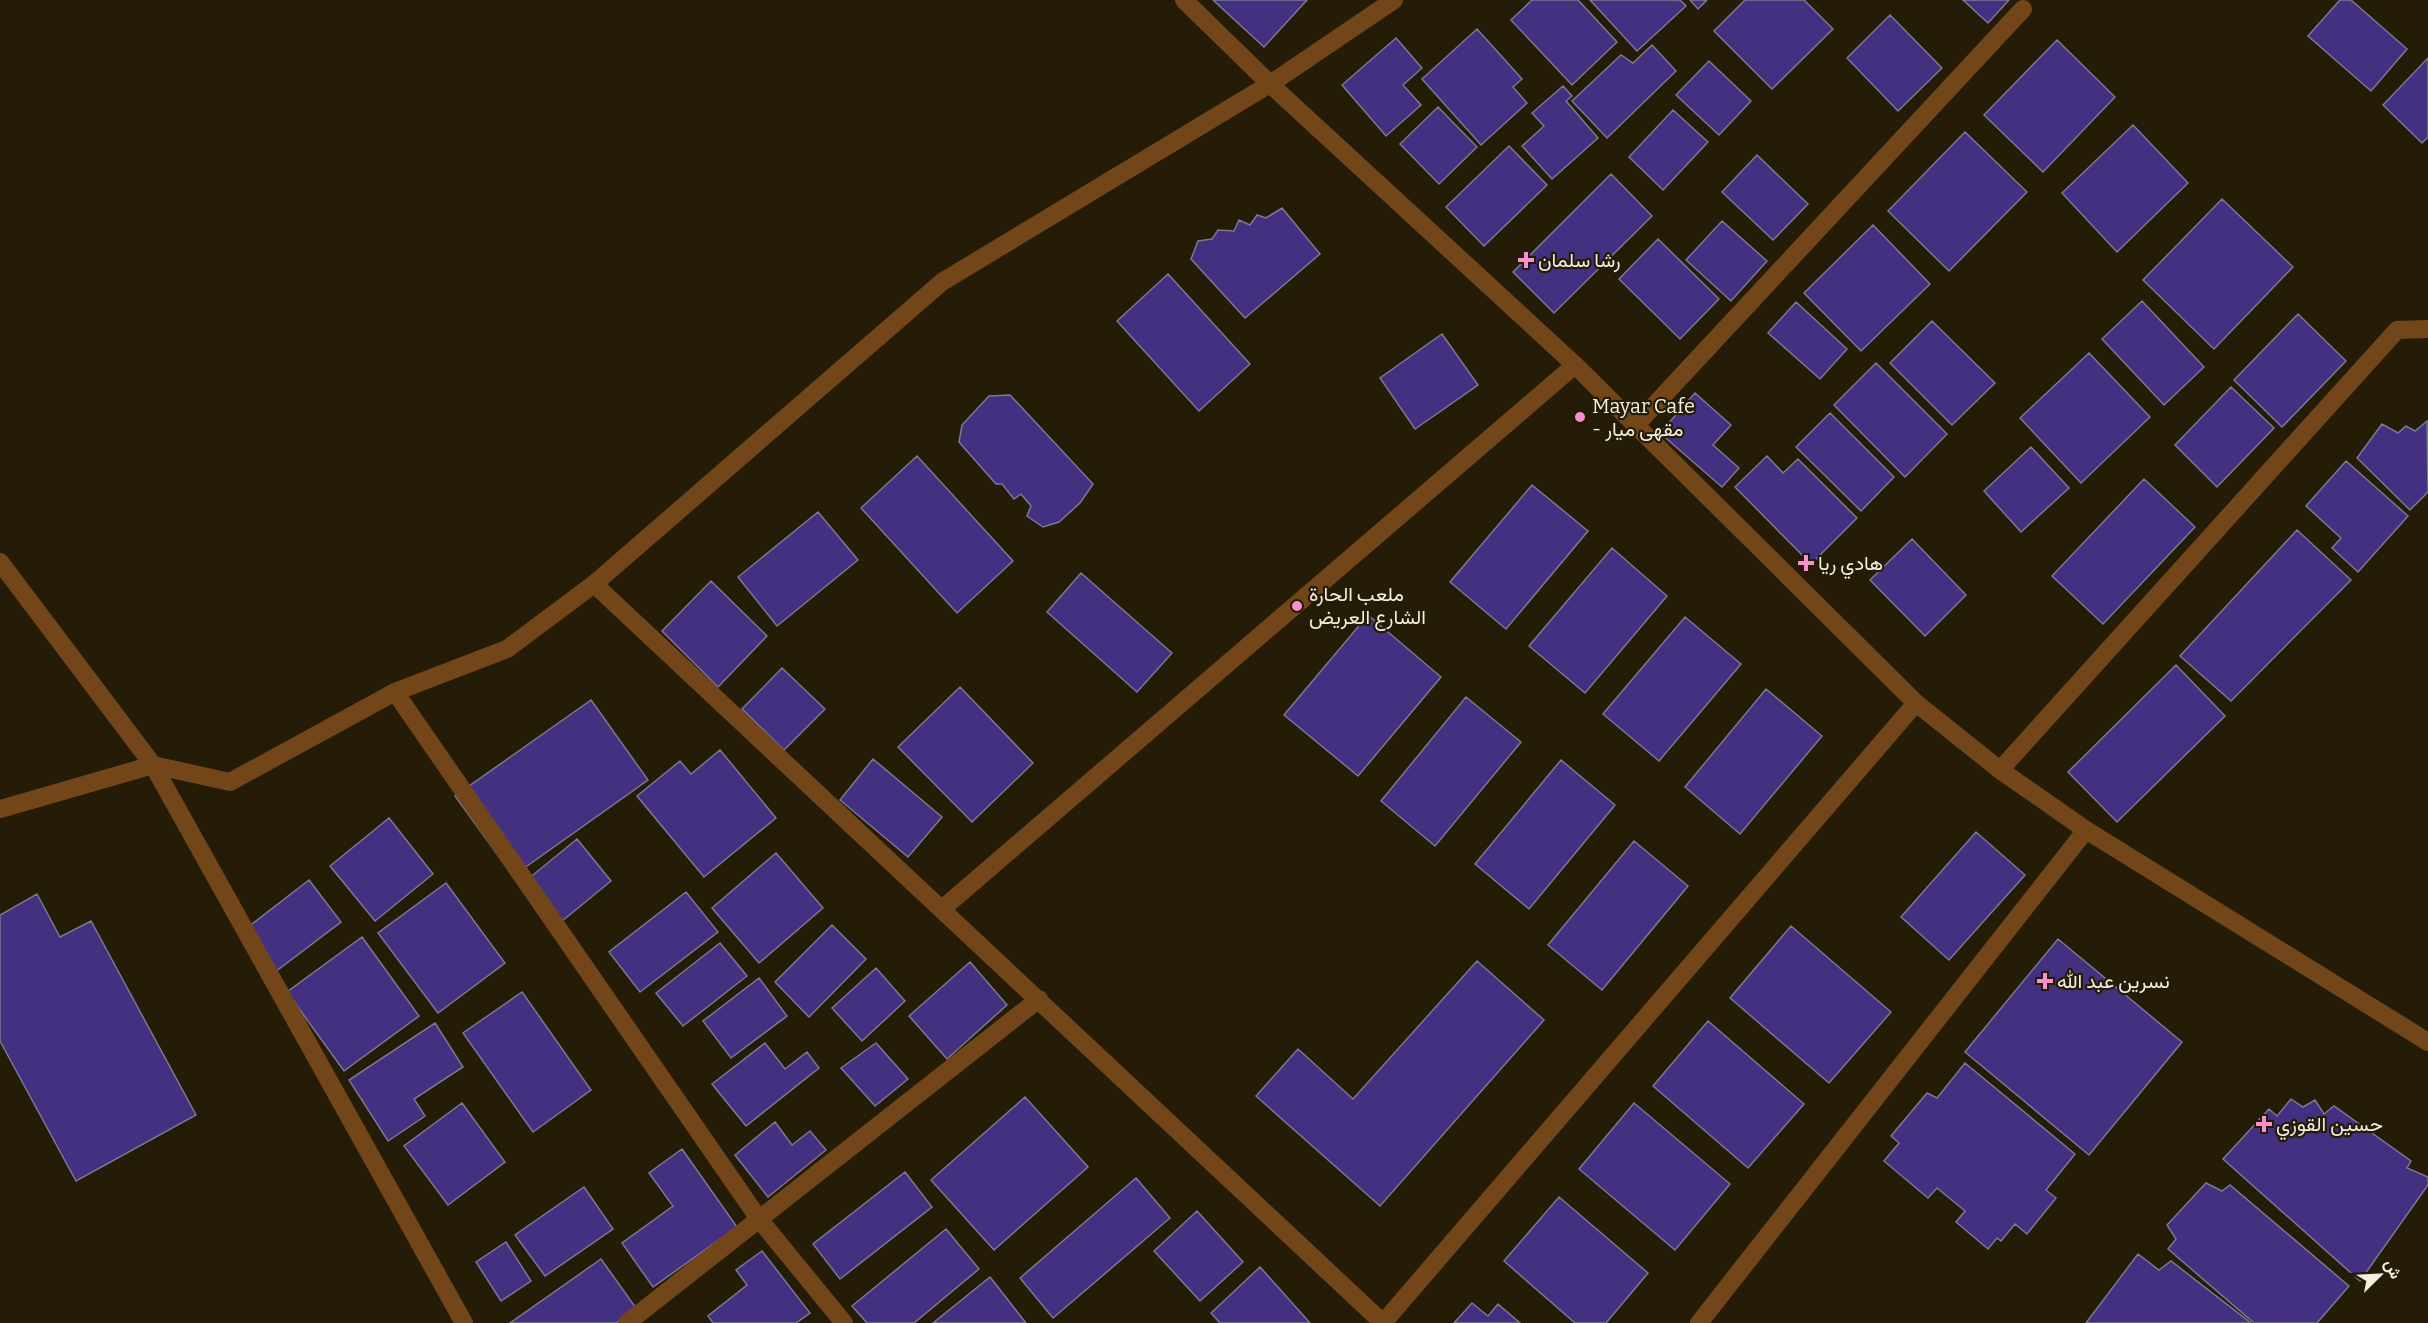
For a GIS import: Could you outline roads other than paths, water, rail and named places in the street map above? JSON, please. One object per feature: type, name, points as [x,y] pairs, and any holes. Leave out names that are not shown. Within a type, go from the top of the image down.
[{"type":"street","points":[[1184,0],[1270,84],[1575,364],[1916,703],[2000,770],[2086,830],[2428,1042]]},
{"type":"street","points":[[0,809],[153,765],[230,782],[395,692],[507,649],[594,584],[942,282],[1270,84],[1394,0]]},
{"type":"street","points":[[1636,425],[2023,9]]},
{"type":"street","points":[[2000,770],[2397,330],[2428,329]]},
{"type":"street","points":[[942,909],[1575,364]]},
{"type":"street","points":[[0,562],[153,765],[464,1323]]},
{"type":"street","points":[[594,584],[1383,1323],[1916,703]]},
{"type":"street","points":[[395,692],[759,1219],[844,1323]]},
{"type":"street","points":[[1699,1323],[2086,830]]},
{"type":"street","points":[[627,1323],[1039,999]]},
{"type":"place","name":"رشا سلمان","points":[[1526,260]]},
{"type":"place","name":"Mayar Cafe - مقهى ميار","points":[[1580,417]]},
{"type":"place","name":"هادي ريا","points":[[1806,563]]},
{"type":"place","name":"ملعب الحارة الشارع العريض","points":[[1297,606]]},
{"type":"place","name":"نسرين عبد الله","points":[[2045,981]]},
{"type":"place","name":"حسين القوزي","points":[[2264,1124]]}]
